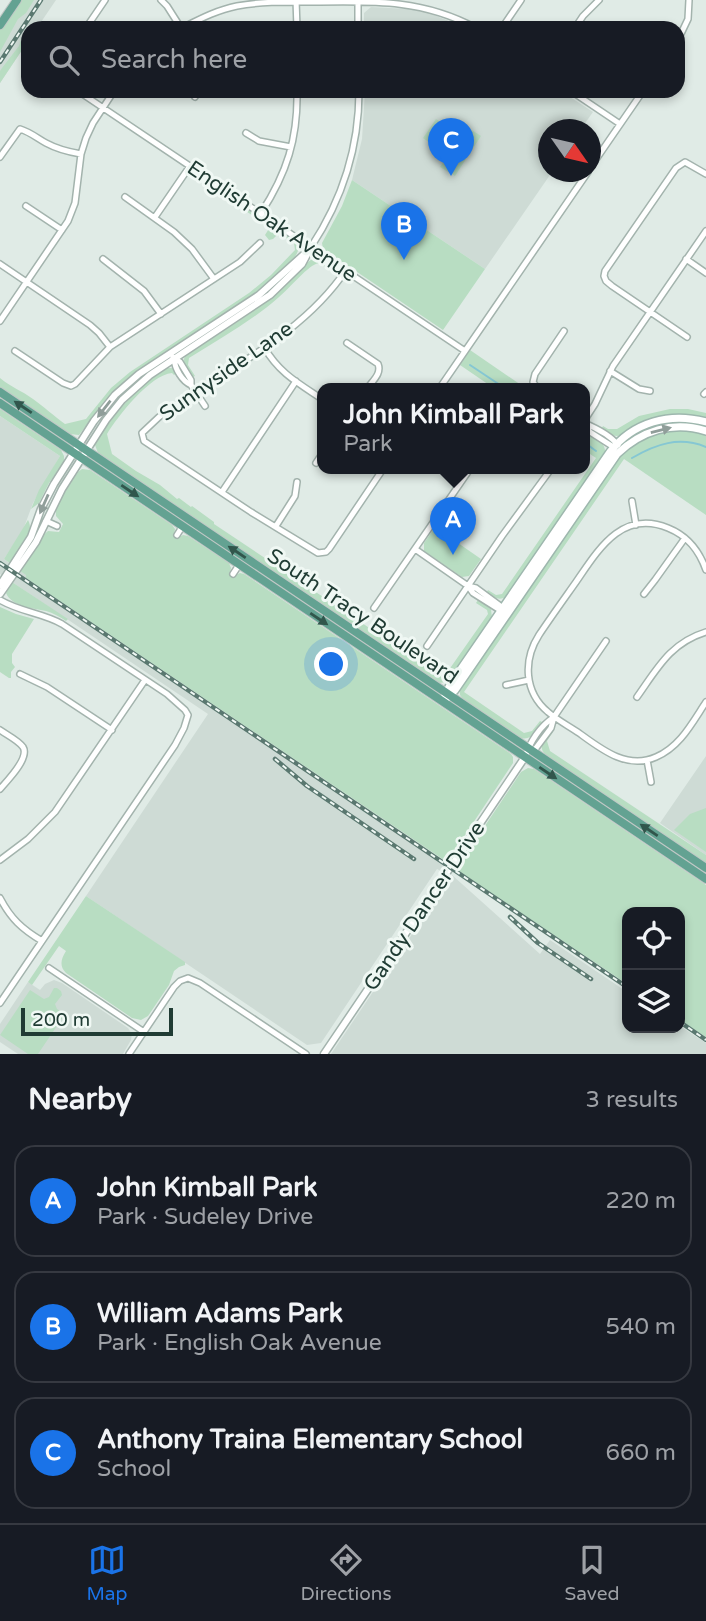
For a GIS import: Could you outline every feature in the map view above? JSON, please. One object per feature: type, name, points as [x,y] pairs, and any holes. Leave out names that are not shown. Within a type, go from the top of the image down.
[{"type":"main road","points":[[0,25],[17,0]]},
{"type":"main road","name":"South Tracy Boulevard","points":[[0,392],[182,527],[531,750],[706,868]]},
{"type":"main road","name":"South Tracy Boulevard","points":[[0,403],[80,452],[446,697],[525,758],[706,879]]},
{"type":"main road","points":[[446,697],[504,611],[613,460],[617,447],[636,429],[654,421],[676,417],[706,422]]},
{"type":"main road","points":[[617,447],[663,428],[682,426],[706,431]]},
{"type":"street","points":[[91,21],[105,0]]},
{"type":"street","points":[[161,0],[177,21]]},
{"type":"street","points":[[507,21],[521,0]]},
{"type":"street","points":[[580,21],[599,0]]},
{"type":"street","points":[[685,26],[689,0]]},
{"type":"street","points":[[296,1],[297,21]]},
{"type":"street","points":[[196,21],[237,6],[296,1],[417,2],[462,21]]},
{"type":"street","points":[[358,1],[358,21]]},
{"type":"street","name":"English Oak Avenue","points":[[88,98],[465,351]]},
{"type":"street","points":[[0,321],[68,220],[75,203],[80,154],[86,138],[109,98]]},
{"type":"street","points":[[261,213],[278,184],[291,147],[298,118],[297,98]]},
{"type":"street","points":[[0,585],[25,548],[50,490],[127,394],[173,356],[259,295],[311,247],[336,204],[347,176],[358,124],[359,98]]},
{"type":"street","points":[[581,98],[620,124]]},
{"type":"street","points":[[601,152],[638,98]]},
{"type":"street","points":[[0,156],[20,129],[58,149],[80,154]]},
{"type":"street","points":[[246,133],[258,141],[291,147]]},
{"type":"street","points":[[687,337],[612,286],[604,276],[679,166],[685,162],[706,174]]},
{"type":"street","points":[[155,218],[190,166]]},
{"type":"street","points":[[443,383],[580,182]]},
{"type":"street","points":[[125,197],[174,232],[192,249],[214,279]]},
{"type":"street","points":[[26,206],[62,230]]},
{"type":"street","points":[[590,413],[610,371],[706,231]]},
{"type":"street","points":[[15,351],[71,387],[110,347],[240,262],[260,243]]},
{"type":"street","points":[[103,259],[144,291],[160,314]]},
{"type":"street","points":[[686,259],[706,273]]},
{"type":"street","points":[[0,264],[90,325],[110,347]]},
{"type":"street","name":"Sunnyside Lane","points":[[346,270],[301,320],[180,401],[142,433],[144,440],[314,552],[322,553],[329,549],[380,474]]},
{"type":"street","points":[[534,383],[535,374],[564,331]]},
{"type":"street","points":[[347,344],[378,364],[379,372],[371,383]]},
{"type":"street","points":[[264,347],[277,367],[317,396]]},
{"type":"street","points":[[173,356],[180,374],[205,406]]},
{"type":"street","points":[[610,371],[635,386],[650,391]]},
{"type":"street","points":[[222,492],[296,382]]},
{"type":"street","points":[[590,425],[617,447]]},
{"type":"street","points":[[0,1003],[175,745],[188,715],[167,694],[58,622],[20,610],[0,597],[33,547],[80,452]]},
{"type":"street","points":[[374,608],[467,474]]},
{"type":"street","points":[[427,646],[547,474]]},
{"type":"street","points":[[276,526],[295,496],[297,481]]},
{"type":"street","points":[[632,501],[636,525]]},
{"type":"street","points":[[46,521],[57,526]]},
{"type":"street","points":[[706,570],[697,551],[685,538],[670,528],[636,525],[621,530],[601,545],[590,560],[535,641],[528,661],[533,692],[547,712],[608,753],[627,760],[647,760],[674,746],[706,702]]},
{"type":"street","points":[[177,536],[182,527]]},
{"type":"street","points":[[644,594],[685,538]]},
{"type":"street","points":[[415,549],[468,586],[476,588],[504,611]]},
{"type":"street","points":[[233,574],[239,565]]},
{"type":"street","points":[[637,697],[665,657],[691,638],[706,632]]},
{"type":"street","points":[[525,758],[551,728],[554,717],[606,641]]},
{"type":"street","points":[[20,674],[47,687],[112,730]]},
{"type":"street","points":[[0,860],[28,839],[55,812],[145,680]]},
{"type":"street","points":[[506,685],[529,680]]},
{"type":"street","points":[[0,730],[22,746],[25,752],[23,760],[0,789]]},
{"type":"street","name":"Gandy Dancer Drive","points":[[324,1054],[525,758]]},
{"type":"street","points":[[647,760],[651,782]]},
{"type":"street","points":[[0,898],[14,921],[42,941]]},
{"type":"street","points":[[49,968],[144,1032]]},
{"type":"street","points":[[129,1054],[174,987],[188,978],[201,983],[306,1054]]},
{"type":"shaded area","points":[[20,0],[56,0],[42,21],[21,21],[21,52],[0,83],[0,30]]},
{"type":"shaded area","points":[[371,7],[409,9],[449,21],[364,21],[364,13]]},
{"type":"shaded area","points":[[365,98],[572,98],[593,112],[588,119],[538,119],[538,182],[545,182],[485,269],[352,180],[362,139]]},
{"type":"shaded area","points":[[0,416],[60,456],[33,503],[23,530],[4,559],[11,564],[3,576],[0,574]]},
{"type":"shaded area","points":[[20,571],[27,575],[26,578],[447,862],[441,871],[437,869],[321,1043],[307,1045],[86,896],[208,714],[12,582]]},
{"type":"shaded area","points":[[706,756],[706,855],[660,823]]},
{"type":"shaded area","points":[[452,875],[540,954],[550,940],[622,989],[622,1033],[685,1033],[685,1029],[706,1043],[706,1054],[331,1054]]},
{"type":"shaded area","points":[[54,980],[128,1028],[132,1034],[131,1040],[123,1054],[18,1054],[0,1042],[0,1024],[28,982],[40,990]]},
{"type":"green space","points":[[20,0],[34,0],[26,13],[18,19],[0,52],[0,30]]},
{"type":"green space","points":[[21,40],[21,52],[0,83],[0,71]]},
{"type":"green space","points":[[436,119],[448,127],[434,146],[423,138]]},
{"type":"green space","points":[[467,127],[481,136],[470,153],[455,144]]},
{"type":"green space","points":[[452,150],[466,159],[455,176],[440,167]]},
{"type":"green space","points":[[352,180],[485,269],[443,330],[323,249],[322,243],[342,206]]},
{"type":"green space","points":[[239,204],[295,241],[299,246],[294,259],[257,293],[131,376],[106,400],[79,435],[70,434],[0,387],[0,378],[65,424],[86,419],[111,388],[130,372],[249,293],[295,250],[294,243],[279,233],[269,240],[265,235],[270,227],[238,206]]},
{"type":"green space","points":[[316,257],[333,266],[330,270],[319,263],[315,264],[258,314],[189,358],[188,365],[195,376],[193,377],[183,362],[185,356],[267,301]]},
{"type":"green space","points":[[470,350],[518,383],[486,383],[460,365]]},
{"type":"green space","points":[[167,368],[172,368],[177,373],[163,375],[145,388],[107,434],[112,454],[440,675],[446,674],[488,614],[487,610],[476,603],[478,600],[491,609],[492,618],[450,680],[439,683],[98,453],[96,441],[119,410],[145,384]]},
{"type":"green space","points":[[0,409],[61,450],[64,456],[64,462],[39,503],[31,509],[39,490],[60,456],[0,416]]},
{"type":"green space","points":[[670,409],[706,413],[706,419],[679,415],[661,416],[617,436],[602,428],[617,429],[639,416]]},
{"type":"green space","points":[[667,430],[690,430],[706,434],[706,515],[624,459],[464,692],[524,733],[532,731],[542,722],[531,736],[521,738],[463,699],[460,689],[618,459],[640,441]]},
{"type":"green space","points":[[590,434],[602,443],[605,454],[507,596],[499,599],[487,592],[488,590],[496,595],[502,594],[585,474],[590,474],[590,467],[596,458],[590,454]]},
{"type":"green space","points":[[82,469],[90,470],[172,525],[175,529],[174,535],[178,538],[188,536],[229,563],[230,573],[234,576],[244,574],[511,754],[513,763],[447,862],[26,578],[20,571],[41,537],[48,531],[59,532],[63,524],[56,516],[56,506]]},
{"type":"green space","points":[[28,520],[28,537],[11,564],[4,559]]},
{"type":"green space","points":[[435,527],[481,559],[469,576],[462,577],[424,551],[424,543]]},
{"type":"green space","points":[[12,582],[68,619],[66,621],[49,612],[13,601],[6,593]]},
{"type":"green space","points":[[0,607],[34,619],[12,654],[15,667],[11,678],[0,672]]},
{"type":"green space","points":[[551,731],[553,732],[547,741],[550,751],[706,855],[706,863],[545,754],[542,745]]},
{"type":"green space","points":[[528,768],[534,769],[706,885],[706,1037],[685,1023],[685,907],[622,907],[622,981],[456,869],[521,772]]},
{"type":"green space","points":[[706,808],[706,852],[674,830],[690,814]]},
{"type":"green space","points":[[86,896],[185,962],[185,965],[174,971],[169,985],[148,1016],[141,1020],[132,1018],[66,973],[61,962],[66,951],[59,946],[32,985],[28,982]]},
{"type":"green space","points":[[54,988],[61,991],[62,995],[55,1004],[57,1009],[65,1014],[38,1054],[28,1054],[0,1035],[30,990],[44,999],[49,997]]},
{"type":"waterway","points":[[470,365],[497,383]]},
{"type":"waterway","points":[[632,458],[668,443],[686,442],[706,447]]},
{"type":"waterway","points":[[590,446],[596,451]]},
{"type":"railway","points":[[27,21],[41,0]]},
{"type":"railway","points":[[0,62],[21,30]]},
{"type":"railway","points":[[0,563],[622,984]]},
{"type":"railway","points":[[275,759],[307,786],[414,859]]},
{"type":"railway","points":[[510,917],[538,943],[591,979]]},
{"type":"railway","points":[[685,1025],[706,1040]]},
{"type":"place","name":"Anthony Traina Elementary School","points":[[451,176]]},
{"type":"place","name":"William Adams Park","points":[[404,260]]},
{"type":"place","name":"John Kimball Park","points":[[453,555]]}]
